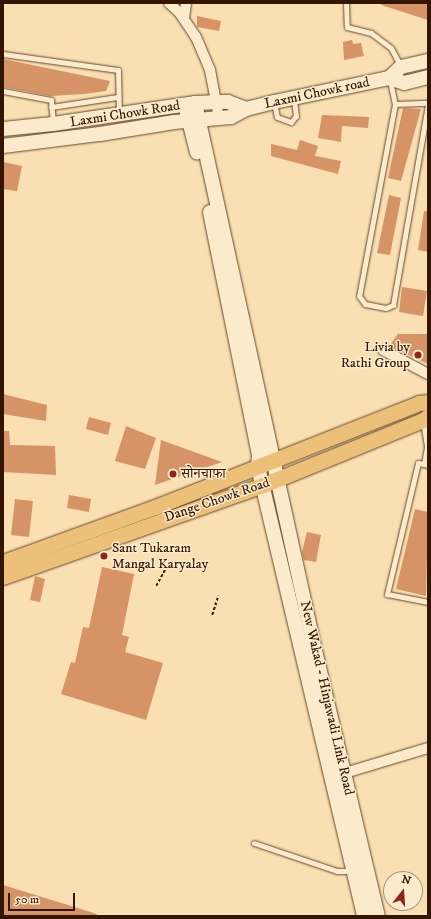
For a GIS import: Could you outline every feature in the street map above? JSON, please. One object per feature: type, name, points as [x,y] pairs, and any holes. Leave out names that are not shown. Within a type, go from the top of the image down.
[{"type":"main road","name":"Laxmi Chowk road","points":[[389,78],[401,67],[428,61]]},
{"type":"main road","name":"Laxmi Chowk road","points":[[220,118],[230,117],[246,109],[274,102],[389,78],[404,83],[428,77]]},
{"type":"main road","name":"Laxmi Chowk Road","points":[[3,129],[53,124],[190,104],[228,102],[246,109]]},
{"type":"main road","points":[[190,104],[194,119]]},
{"type":"main road","name":"Laxmi Chowk Road","points":[[3,146],[100,134],[194,119],[220,118]]},
{"type":"main road","name":"New Wakad - Hinjawadi Link Road","points":[[194,119],[278,479],[307,647]]},
{"type":"main road","name":"New Wakad - Hinjawadi Link Road","points":[[194,119],[256,439],[258,467],[307,647],[338,775],[378,916]]},
{"type":"main road","name":"Dange Chowk Road","points":[[3,572],[155,508],[418,403],[428,402]]},
{"type":"main road","name":"Dange Chowk Road","points":[[3,572],[263,485],[425,418]]},
{"type":"main road","name":"New Wakad - Hinjawadi Link Road","points":[[338,775],[354,871],[364,916]]},
{"type":"street","points":[[169,3],[184,18],[196,37],[210,70],[220,118]]},
{"type":"street","points":[[184,18],[186,3]]},
{"type":"street","points":[[383,350],[428,374]]},
{"type":"street","points":[[338,775],[428,748]]},
{"type":"lane","points":[[346,3],[347,26],[372,33],[391,48],[401,67]]},
{"type":"lane","points":[[3,54],[118,70],[117,98],[119,114]]},
{"type":"lane","points":[[389,78],[395,104],[359,296],[365,304],[386,308],[393,304],[428,104],[395,104]]},
{"type":"lane","points":[[3,91],[51,100],[53,124]]},
{"type":"lane","points":[[51,107],[117,98]]},
{"type":"lane","points":[[274,102],[277,117],[291,122],[296,116],[294,98]]},
{"type":"lane","points":[[425,418],[427,447],[426,465],[418,463],[387,594],[428,602]]},
{"type":"lane","points":[[254,843],[337,871],[354,871]]},
{"type":"path","points":[[156,586],[164,570]]},
{"type":"path","points":[[212,616],[218,596]]},
{"type":"building","points":[[382,3],[428,3],[428,20],[381,5]]},
{"type":"building","points":[[197,16],[221,21],[219,31],[197,27]]},
{"type":"building","points":[[352,40],[353,44],[361,43],[364,56],[344,60],[343,42]]},
{"type":"building","points":[[3,59],[110,81],[106,91],[50,96],[3,87]]},
{"type":"building","points":[[403,108],[421,109],[401,181],[388,178]]},
{"type":"building","points":[[322,115],[369,117],[368,128],[342,126],[341,142],[318,138]]},
{"type":"building","points":[[300,140],[318,146],[315,156],[341,161],[338,174],[271,156],[271,144],[297,150]]},
{"type":"building","points":[[3,162],[22,166],[17,191],[3,189]]},
{"type":"building","points":[[389,195],[401,198],[390,255],[377,253]]},
{"type":"building","points":[[424,211],[428,211],[428,252],[418,250]]},
{"type":"building","points":[[402,287],[427,291],[423,316],[399,312]]},
{"type":"building","name":"Livia by Rathi Group","points":[[398,334],[428,334],[428,364],[389,346]]},
{"type":"building","points":[[3,394],[47,405],[46,421],[3,414]]},
{"type":"building","points":[[89,417],[111,423],[108,435],[86,429]]},
{"type":"building","points":[[126,426],[156,438],[145,469],[115,461]]},
{"type":"building","points":[[3,431],[9,431],[10,445],[55,446],[56,475],[3,472]]},
{"type":"building","name":"सोनचाफा","points":[[161,440],[222,462],[155,485]]},
{"type":"building","points":[[69,495],[91,499],[89,512],[67,508]]},
{"type":"building","points":[[15,499],[33,501],[29,537],[11,535]]},
{"type":"building","points":[[415,509],[428,512],[426,596],[396,589]]},
{"type":"building","points":[[307,532],[321,535],[316,562],[304,560],[302,552]]},
{"type":"building","points":[[102,567],[134,574],[122,635],[129,637],[125,652],[163,663],[146,720],[61,694],[71,662],[75,663],[83,627],[89,628]]},
{"type":"building","points":[[35,576],[45,579],[40,602],[30,600]]},
{"type":"building","points":[[3,885],[97,914],[96,916],[3,916]]},
{"type":"place","name":"Livia by Rathi Group","points":[[418,355]]},
{"type":"place","name":"सोनचाफा","points":[[173,474]]},
{"type":"place","name":"Sant Tukaram Mangal Karyalay","points":[[104,556]]}]
